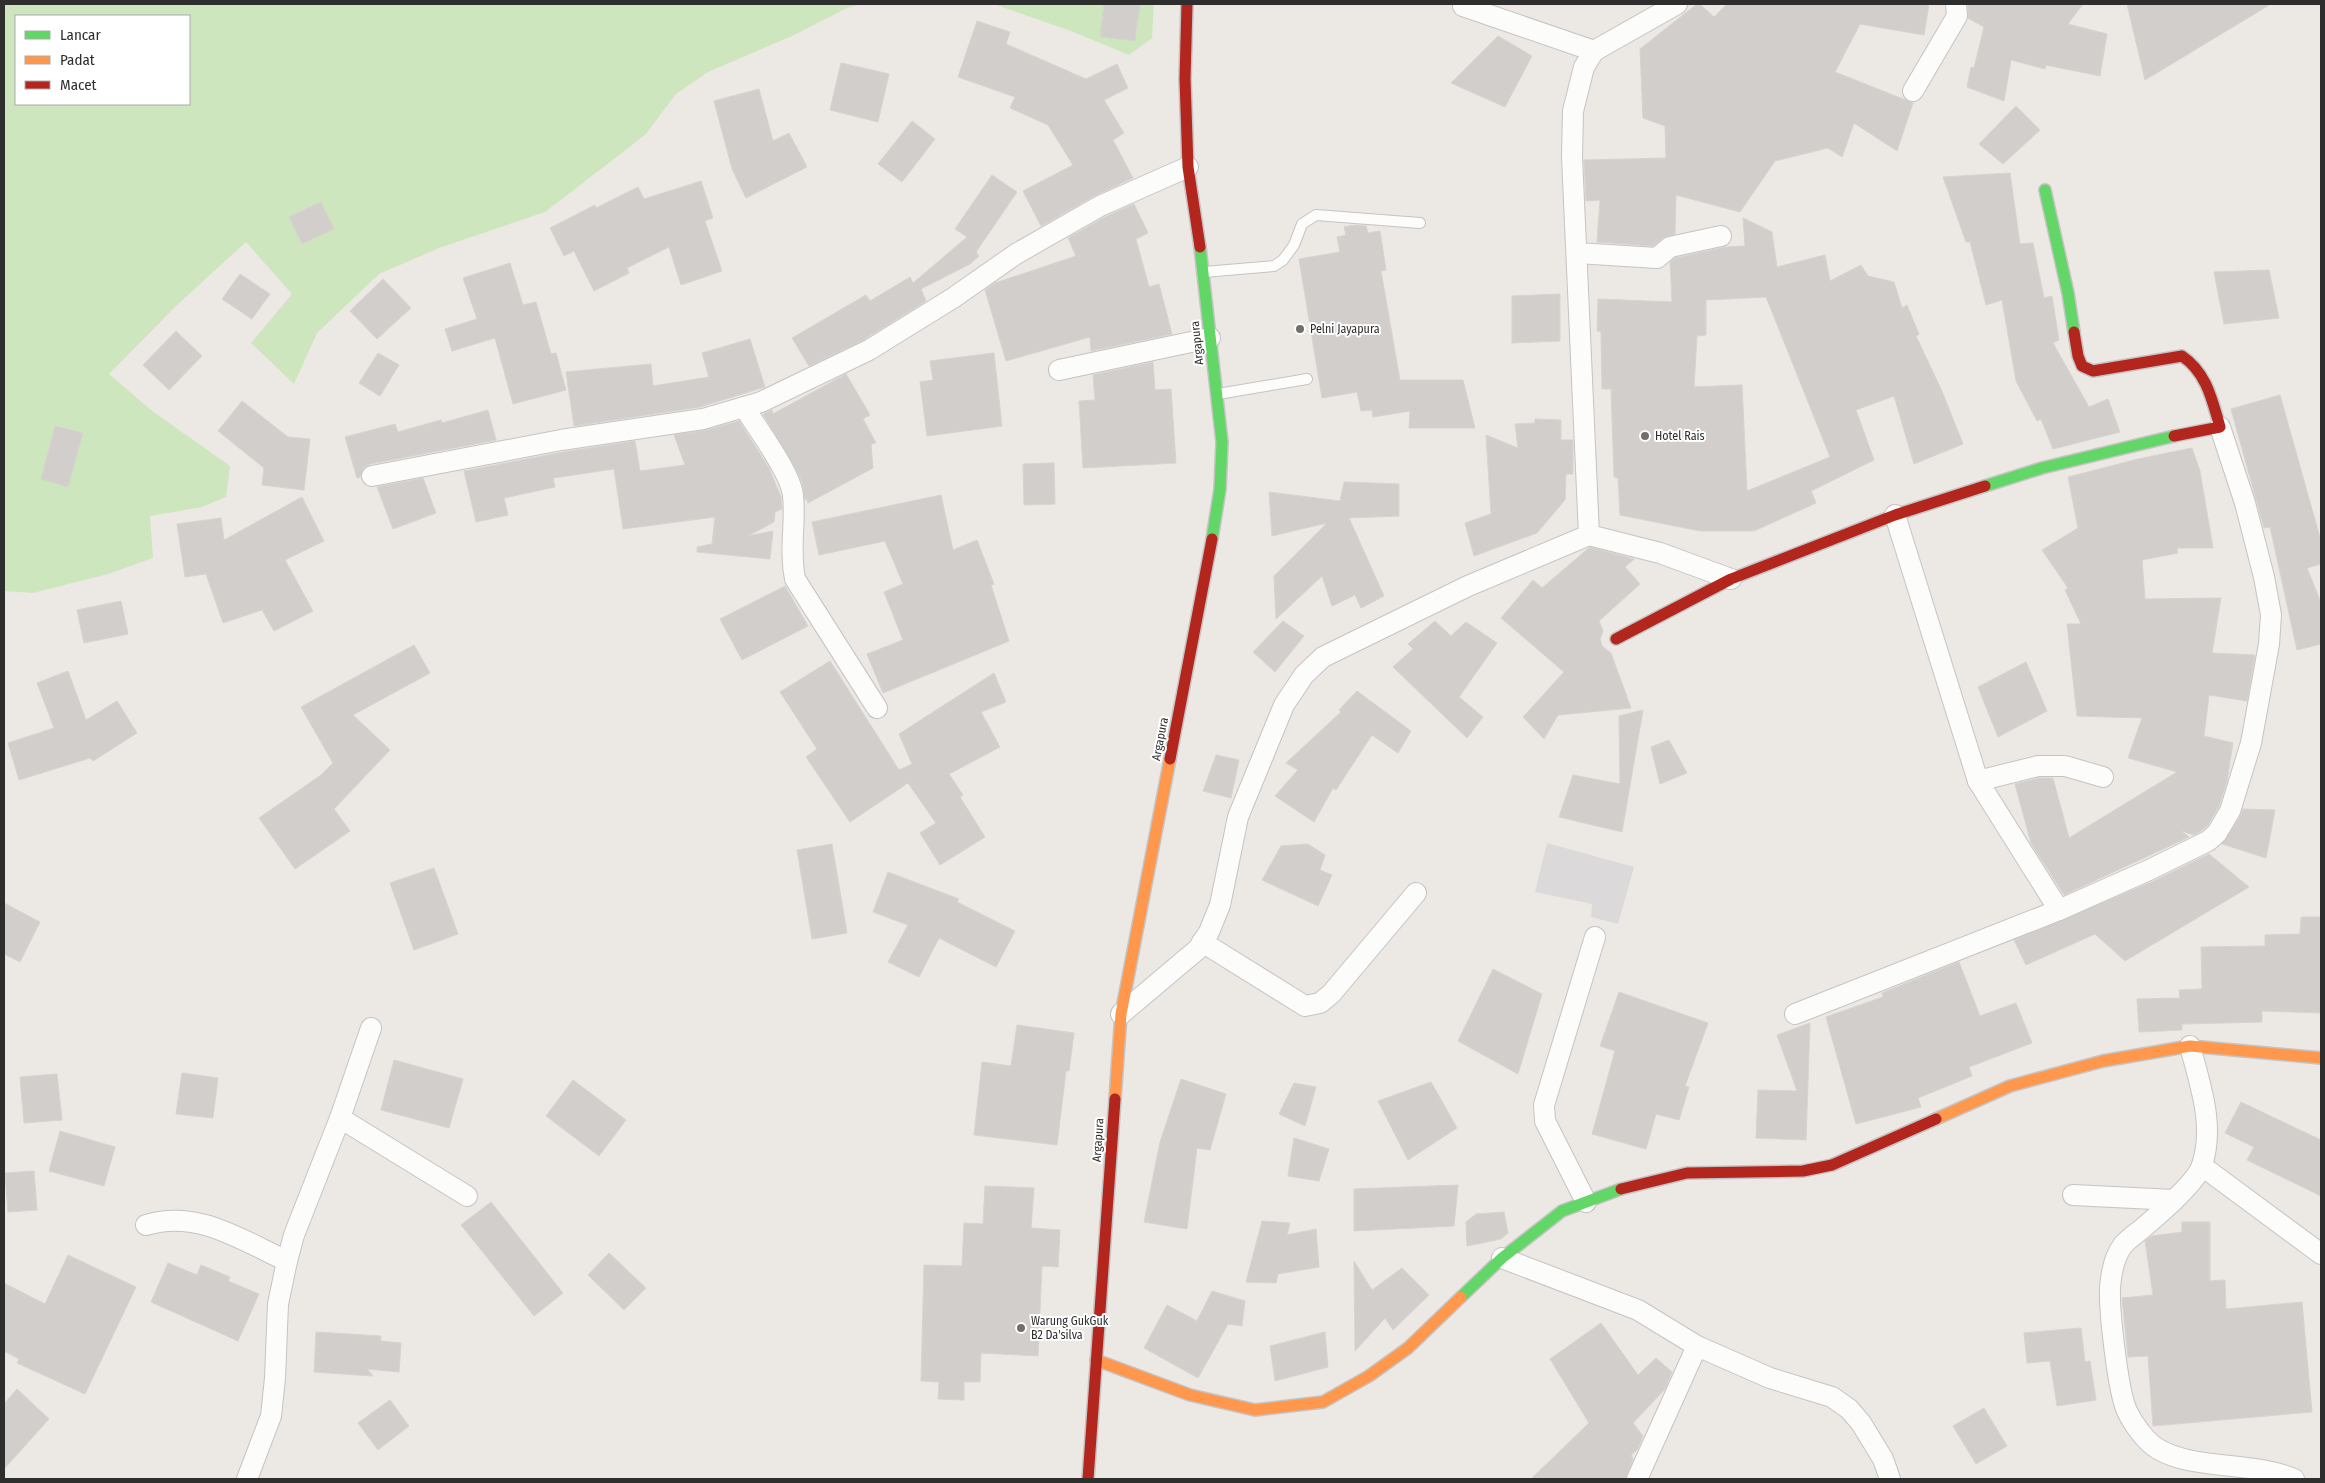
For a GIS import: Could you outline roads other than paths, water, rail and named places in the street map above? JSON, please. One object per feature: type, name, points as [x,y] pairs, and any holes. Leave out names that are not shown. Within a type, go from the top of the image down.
[{"type":"main road","name":"Argapura","points":[[1088,1479],[1121,1014],[1214,531],[1220,490],[1222,442],[1203,272],[1188,167],[1185,79],[1187,4]]},
{"type":"main road","points":[[1616,639],[1730,579],[1895,515],[2042,468],[2135,444],[2220,427],[2207,382],[2194,362],[2182,356],[2093,371],[2082,366],[2078,356],[2068,293],[2045,190]]},
{"type":"main road","points":[[1096,1360],[1190,1395],[1255,1410],[1323,1402],[1369,1376],[1408,1348],[1502,1258],[1562,1211],[1612,1191],[1687,1173],[1803,1171],[1832,1165],[2010,1086],[2103,1061],[2190,1046],[2321,1058]]},
{"type":"street","points":[[1589,534],[1572,157],[1573,111],[1584,67],[1594,51],[1677,4]]},
{"type":"street","points":[[1913,91],[1957,16],[1956,4]]},
{"type":"street","points":[[1462,6],[1594,51]]},
{"type":"street","points":[[372,476],[561,440],[703,419],[761,402],[869,350],[953,298],[1025,249],[1100,206],[1188,167]]},
{"type":"street","points":[[1577,253],[1657,258],[1670,247],[1721,236]]},
{"type":"street","points":[[1059,370],[1210,338]]},
{"type":"street","points":[[744,407],[786,476],[793,492],[792,563],[795,579],[878,708]]},
{"type":"street","points":[[1795,1014],[2060,910],[2208,841],[2217,832],[2230,811],[2251,743],[2269,644],[2271,615],[2264,577],[2245,503],[2220,427]]},
{"type":"street","points":[[1895,515],[1978,781],[2060,910]]},
{"type":"street","points":[[1121,1014],[1198,949],[1209,932],[1220,904],[1238,817],[1284,705],[1304,675],[1323,657],[1468,586],[1589,534],[1660,554],[1730,579]]},
{"type":"street","points":[[1978,781],[2038,766],[2065,766],[2103,777]]},
{"type":"street","points":[[1202,942],[1305,1006],[1320,1004],[1331,994],[1416,893]]},
{"type":"street","points":[[1586,1202],[1545,1121],[1544,1105],[1596,936]]},
{"type":"street","points":[[247,1479],[271,1416],[275,1378],[278,1304],[294,1235],[340,1118],[371,1028]]},
{"type":"street","points":[[2190,1046],[2208,1115],[2207,1140],[2202,1166],[2174,1200],[2123,1245],[2113,1265],[2110,1288],[2120,1382],[2126,1411],[2141,1433],[2157,1448],[2172,1455],[2188,1459],[2251,1467],[2294,1479]]},
{"type":"street","points":[[340,1118],[467,1196]]},
{"type":"street","points":[[2202,1166],[2321,1254]]},
{"type":"street","points":[[2073,1195],[2174,1200]]},
{"type":"street","points":[[146,1225],[164,1220],[194,1221],[219,1230],[287,1261]]},
{"type":"street","points":[[1502,1258],[1638,1310],[1697,1346],[1770,1378],[1832,1398],[1849,1409],[1861,1423],[1882,1459],[1890,1479]]},
{"type":"street","points":[[1637,1479],[1697,1346]]},
{"type":"lane","points":[[1203,272],[1274,266],[1283,260],[1294,245],[1302,224],[1316,215],[1420,224]]},
{"type":"lane","points":[[1217,394],[1307,379]]},
{"type":"place","name":"Pelni Jayapura","points":[[1300,329]]},
{"type":"place","name":"Hotel Rais","points":[[1645,436]]},
{"type":"place","name":"Warung GukGuk B2 Da'silva","points":[[1021,1328]]}]
